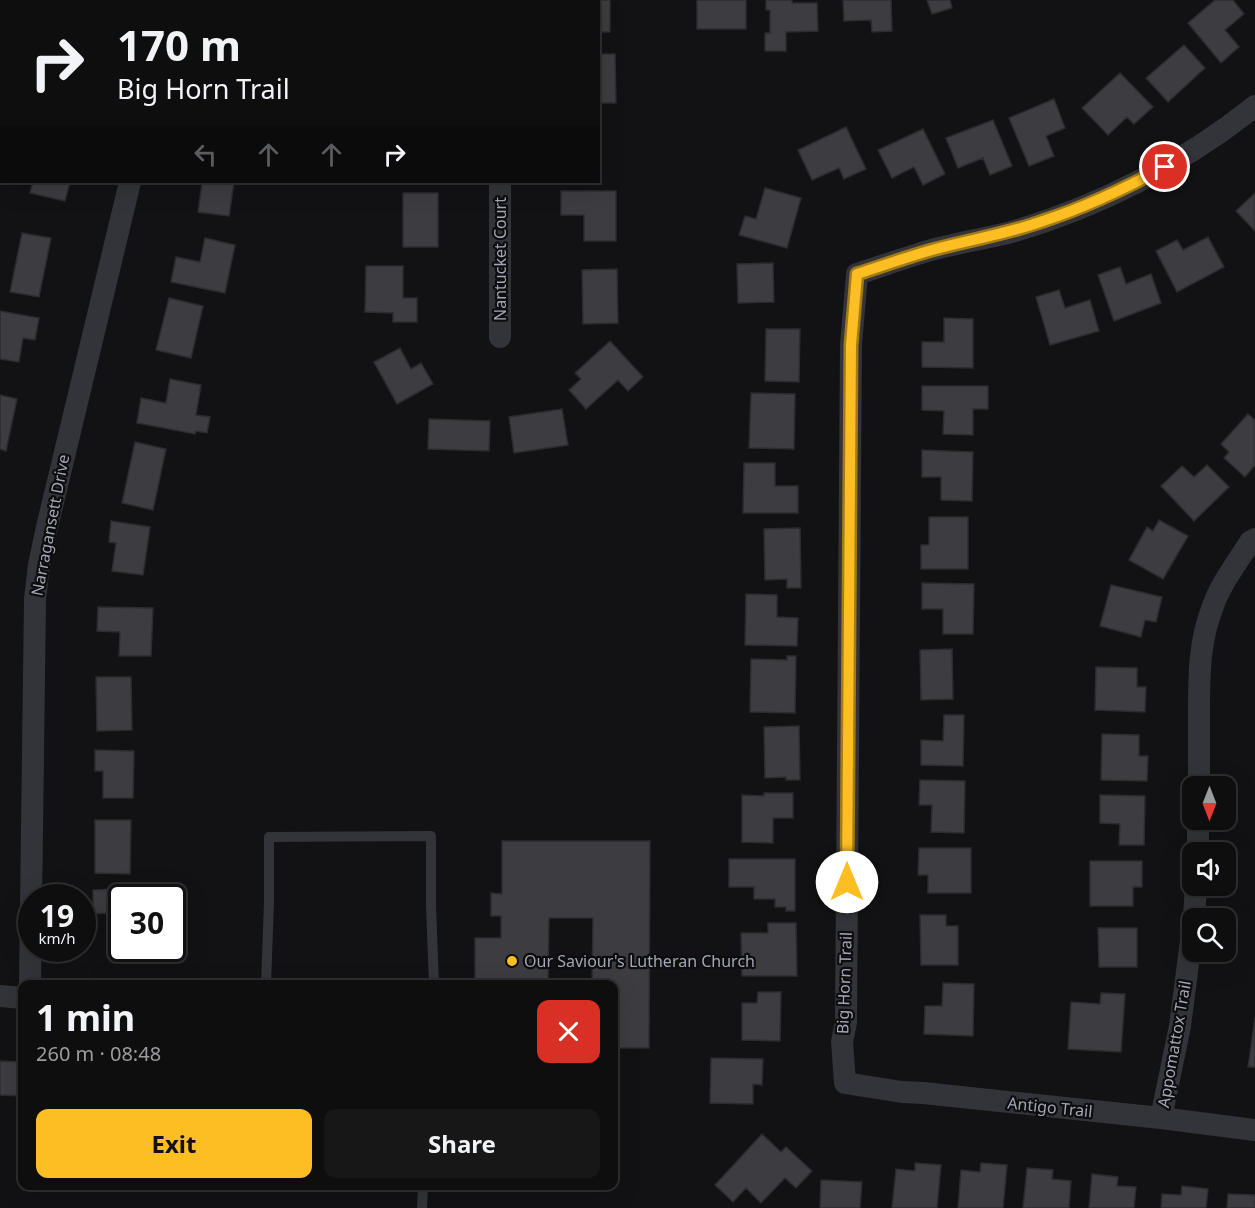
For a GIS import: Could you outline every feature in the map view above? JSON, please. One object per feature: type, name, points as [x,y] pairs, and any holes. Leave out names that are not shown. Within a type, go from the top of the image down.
[{"type":"street","name":"Big Horn Trail","points":[[845,1083],[842,1042],[846,1022],[851,345],[857,274],[931,250],[1007,233],[1093,202],[1184,157],[1255,106]]},
{"type":"street","name":"Narragansett Drive","points":[[30,980],[35,599],[39,565],[130,183]]},
{"type":"street","name":"Nantucket Court","points":[[500,183],[500,337]]},
{"type":"street","points":[[1199,776],[1199,673],[1205,628],[1223,584],[1250,542],[1255,539]]},
{"type":"street","name":"Appomattox Trail","points":[[1161,1118],[1180,1026],[1188,962]]},
{"type":"street","points":[[0,996],[18,998]]},
{"type":"street","name":"Antigo Trail","points":[[845,1083],[902,1092],[1161,1118],[1255,1130]]},
{"type":"lane","points":[[266,980],[269,837],[431,836],[434,980]]},
{"type":"lane","points":[[422,1208],[423,1190]]},
{"type":"building","points":[[600,0],[610,0],[610,32],[600,32]]},
{"type":"building","points":[[697,0],[746,0],[746,29],[697,29]]},
{"type":"building","points":[[766,0],[817,3],[818,31],[786,32],[786,51],[765,51],[765,33],[770,33],[770,10],[766,10]]},
{"type":"building","points":[[843,0],[891,0],[892,31],[872,32],[871,20],[844,21]]},
{"type":"building","points":[[927,0],[950,0],[952,8],[932,14]]},
{"type":"building","points":[[1215,0],[1233,0],[1244,14],[1225,30],[1239,47],[1221,63],[1188,23]]},
{"type":"building","points":[[1184,45],[1205,68],[1168,102],[1146,78]]},
{"type":"building","points":[[600,54],[615,54],[616,103],[600,103]]},
{"type":"building","points":[[1120,73],[1153,107],[1134,124],[1127,117],[1108,135],[1082,108]]},
{"type":"building","points":[[1054,99],[1065,128],[1046,136],[1054,156],[1029,166],[1009,118]]},
{"type":"building","points":[[993,120],[1012,166],[990,175],[983,158],[958,168],[946,138]]},
{"type":"building","points":[[600,125],[601,125],[600,173]]},
{"type":"building","points":[[846,127],[866,169],[844,179],[839,168],[812,180],[798,150]]},
{"type":"building","points":[[923,129],[945,174],[923,185],[914,167],[892,178],[878,150]]},
{"type":"building","points":[[33,183],[70,183],[65,201],[30,193]]},
{"type":"building","points":[[195,183],[234,183],[229,216],[198,212],[202,184]]},
{"type":"building","points":[[765,188],[801,198],[787,248],[739,235],[745,216],[756,219]]},
{"type":"building","points":[[561,191],[616,191],[616,241],[584,241],[584,215],[561,215]]},
{"type":"building","points":[[403,193],[438,193],[438,247],[403,247]]},
{"type":"building","points":[[1255,193],[1255,231],[1236,211]]},
{"type":"building","points":[[22,233],[51,238],[39,297],[10,292]]},
{"type":"building","points":[[1208,237],[1224,267],[1177,292],[1156,251],[1177,240],[1183,250]]},
{"type":"building","points":[[205,238],[235,245],[225,293],[171,282],[176,257],[200,262]]},
{"type":"building","points":[[773,263],[774,302],[738,303],[737,264]]},
{"type":"building","points":[[366,266],[403,266],[403,298],[417,298],[417,322],[393,322],[393,313],[365,312]]},
{"type":"building","points":[[1120,267],[1126,284],[1151,274],[1161,303],[1114,321],[1098,275]]},
{"type":"building","points":[[617,269],[618,323],[583,324],[582,270]]},
{"type":"building","points":[[1059,290],[1065,308],[1090,300],[1099,331],[1050,345],[1036,297]]},
{"type":"building","points":[[169,298],[203,306],[191,358],[156,350]]},
{"type":"building","points":[[0,311],[39,318],[35,340],[23,338],[19,362],[0,359]]},
{"type":"building","points":[[944,318],[973,319],[973,368],[922,367],[922,342],[944,342]]},
{"type":"building","points":[[766,329],[800,329],[799,382],[765,381]]},
{"type":"building","points":[[610,341],[643,377],[628,391],[618,380],[586,409],[569,390],[581,379],[575,373]]},
{"type":"building","points":[[400,348],[411,369],[421,363],[433,384],[397,404],[374,362]]},
{"type":"building","points":[[170,379],[201,385],[196,415],[210,417],[207,433],[196,431],[195,434],[137,423],[141,398],[166,403]]},
{"type":"building","points":[[922,386],[988,386],[988,409],[973,409],[973,435],[943,434],[944,411],[922,410]]},
{"type":"building","points":[[751,393],[795,394],[794,449],[749,448]]},
{"type":"building","points":[[0,395],[17,399],[6,451],[0,449]]},
{"type":"building","points":[[562,409],[568,445],[514,453],[509,417]]},
{"type":"building","points":[[1248,414],[1255,420],[1255,465],[1245,477],[1224,458],[1229,452],[1221,444]]},
{"type":"building","points":[[429,419],[490,421],[489,451],[428,449]]},
{"type":"building","points":[[135,442],[166,449],[153,510],[122,503]]},
{"type":"building","points":[[922,450],[973,452],[972,501],[941,500],[941,477],[922,477]]},
{"type":"building","points":[[744,463],[775,463],[775,486],[798,486],[798,513],[743,513]]},
{"type":"building","points":[[1207,465],[1229,487],[1194,521],[1161,486],[1182,466],[1194,477]]},
{"type":"building","points":[[929,517],[968,517],[968,569],[921,569],[921,545],[929,545]]},
{"type":"building","points":[[1159,520],[1188,536],[1163,579],[1129,560],[1147,527],[1153,531]]},
{"type":"building","points":[[111,521],[150,527],[143,575],[112,571],[116,543],[109,542]]},
{"type":"building","points":[[800,528],[801,588],[787,588],[787,579],[765,580],[764,529]]},
{"type":"building","points":[[922,583],[974,584],[973,634],[943,634],[943,609],[922,609]]},
{"type":"building","points":[[1111,585],[1162,597],[1156,622],[1145,620],[1141,637],[1100,626]]},
{"type":"building","points":[[746,594],[777,595],[777,617],[798,618],[797,646],[745,645]]},
{"type":"building","points":[[98,607],[153,608],[151,656],[119,656],[120,632],[97,631]]},
{"type":"building","points":[[952,649],[953,699],[921,700],[920,650]]},
{"type":"building","points":[[787,656],[796,656],[795,713],[750,712],[751,659],[787,660]]},
{"type":"building","points":[[1096,667],[1137,668],[1137,687],[1146,687],[1145,712],[1095,710]]},
{"type":"building","points":[[96,677],[131,677],[132,730],[97,731]]},
{"type":"building","points":[[944,715],[964,715],[963,766],[921,765],[921,740],[943,741]]},
{"type":"building","points":[[799,726],[800,780],[786,780],[786,777],[765,778],[764,727]]},
{"type":"building","points":[[1102,734],[1139,735],[1139,756],[1148,756],[1147,781],[1101,780]]},
{"type":"building","points":[[95,750],[134,751],[133,798],[103,798],[103,771],[95,771]]},
{"type":"building","points":[[920,780],[965,781],[964,833],[931,832],[932,805],[919,805]]},
{"type":"building","points":[[764,793],[793,793],[793,818],[773,818],[773,843],[742,842],[742,795],[764,796]]},
{"type":"building","points":[[1100,795],[1145,796],[1144,845],[1119,845],[1120,824],[1100,823]]},
{"type":"building","points":[[95,820],[131,820],[130,874],[95,873]]},
{"type":"building","name":"Our Saviour's Lutheran Church","points":[[502,841],[650,841],[649,1048],[618,1048],[618,980],[592,980],[593,918],[549,918],[548,980],[475,980],[475,938],[501,938],[501,916],[491,916],[491,893],[502,894]]},
{"type":"building","points":[[919,848],[971,848],[971,893],[928,893],[928,875],[918,875]]},
{"type":"building","points":[[729,859],[795,859],[795,911],[786,911],[786,907],[775,907],[775,899],[754,899],[754,887],[729,887]]},
{"type":"building","points":[[1090,861],[1142,861],[1142,887],[1133,887],[1133,906],[1090,906]]},
{"type":"building","points":[[108,889],[108,946],[107,913],[96,914],[96,890]]},
{"type":"building","points":[[920,915],[946,915],[946,926],[958,926],[958,965],[921,965]]},
{"type":"building","points":[[768,923],[796,923],[797,976],[742,976],[741,933],[768,933]]},
{"type":"building","points":[[1098,928],[1137,928],[1137,967],[1099,967]]},
{"type":"building","points":[[943,983],[974,984],[973,1036],[924,1034],[925,1006],[942,1006]]},
{"type":"building","points":[[758,992],[781,992],[780,1041],[742,1040],[742,1003],[757,1003]]},
{"type":"building","points":[[1101,993],[1125,994],[1121,1052],[1068,1049],[1071,1002],[1100,1004]]},
{"type":"building","points":[[1255,1018],[1255,1067],[1248,1067]]},
{"type":"building","points":[[711,1058],[763,1059],[762,1085],[753,1084],[753,1104],[710,1103]]},
{"type":"building","points":[[0,1061],[18,1062],[18,1096],[0,1095]]},
{"type":"building","points":[[762,1134],[781,1152],[786,1147],[812,1171],[796,1188],[785,1178],[761,1203],[746,1188],[733,1202],[715,1185]]},
{"type":"building","points":[[915,1163],[941,1165],[937,1208],[892,1208],[896,1169],[915,1171]]},
{"type":"building","points":[[981,1163],[1007,1165],[1003,1208],[958,1208],[961,1170],[980,1172]]},
{"type":"building","points":[[1027,1168],[1053,1170],[1052,1179],[1071,1181],[1069,1208],[1023,1208]]},
{"type":"building","points":[[1092,1174],[1118,1177],[1117,1186],[1136,1187],[1134,1208],[1089,1208]]},
{"type":"building","points":[[821,1180],[862,1182],[860,1208],[820,1208]]},
{"type":"building","points":[[1182,1186],[1208,1189],[1206,1208],[1161,1208],[1162,1194],[1181,1195]]},
{"type":"building","points":[[1228,1194],[1255,1195],[1255,1208],[1227,1208]]},
{"type":"place","name":"Our Saviour's Lutheran Church","points":[[512,961]]},
{"type":"route","points":[[847,882],[851,345],[857,274],[931,250],[1007,233],[1045,221],[1127,187],[1165,167]]}]
